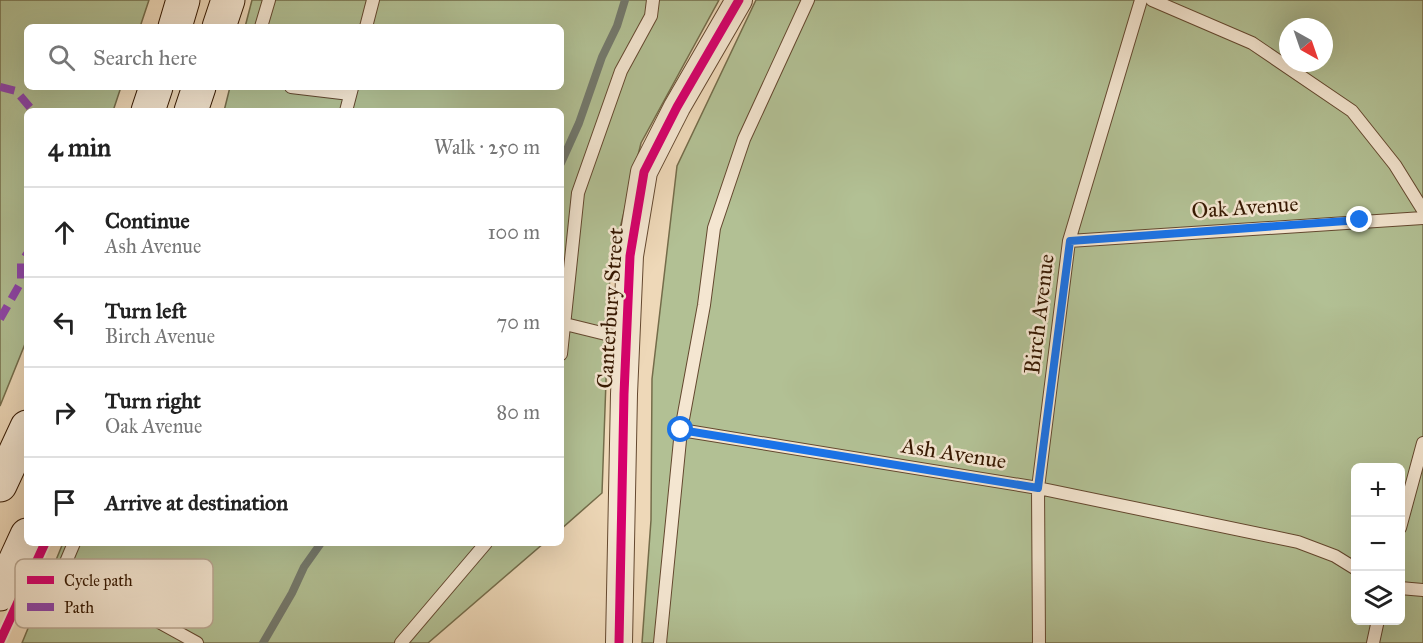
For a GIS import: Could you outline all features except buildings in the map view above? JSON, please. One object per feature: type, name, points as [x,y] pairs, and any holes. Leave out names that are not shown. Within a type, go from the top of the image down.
[{"type":"main road","points":[[176,24],[183,0]]},
{"type":"main road","points":[[220,24],[228,0]]},
{"type":"main road","points":[[149,108],[155,90]]},
{"type":"main road","points":[[192,108],[198,90]]},
{"type":"main road","points":[[0,485],[24,433]]},
{"type":"main road","points":[[16,559],[24,542]]},
{"type":"main road","points":[[0,594],[15,561]]},
{"type":"street","name":"Canterbury Street","points":[[619,643],[630,256],[644,172],[677,107],[738,0]]},
{"type":"lane","points":[[262,24],[269,0]]},
{"type":"lane","points":[[367,24],[373,0]]},
{"type":"lane","points":[[564,307],[578,193],[621,71],[651,16],[653,0]]},
{"type":"lane","points":[[660,643],[681,430],[704,305],[714,228],[744,139],[808,0]]},
{"type":"lane","name":"Birch Avenue","points":[[1039,643],[1038,488],[1070,241],[1142,0]]},
{"type":"lane","points":[[1152,0],[1252,43],[1352,111],[1395,165],[1423,210]]},
{"type":"lane","points":[[336,90],[351,91],[347,108]]},
{"type":"lane","name":"Oak Avenue","points":[[1070,241],[1423,218]]},
{"type":"lane","points":[[564,324],[626,339]]},
{"type":"lane","name":"Ash Avenue","points":[[681,430],[1038,488],[1298,542],[1335,556],[1351,566]]},
{"type":"lane","points":[[1404,517],[1423,443]]},
{"type":"lane","points":[[401,643],[483,546]]},
{"type":"lane","points":[[1405,588],[1423,590]]},
{"type":"lane","points":[[1373,643],[1377,625]]},
{"type":"lane","points":[[170,628],[197,643]]},
{"type":"green space","points":[[0,0],[149,0],[141,24],[24,24],[24,90],[120,90],[114,108],[24,108],[24,346],[0,406]]},
{"type":"green space","points":[[252,0],[719,0],[641,143],[610,269],[602,493],[564,526],[564,108],[225,108],[229,90],[564,90],[564,24],[246,24]]},
{"type":"green space","points":[[756,0],[1423,0],[1423,643],[642,643],[651,520],[652,379],[677,166]]},
{"type":"green space","points":[[62,546],[541,546],[428,643],[22,643],[28,628],[213,628],[213,559],[56,559]]},
{"type":"waterway","points":[[564,156],[579,123],[602,57],[617,26],[625,0]]},
{"type":"waterway","points":[[263,643],[304,567],[319,546]]},
{"type":"marked path","points":[[0,87],[16,91],[30,108]]},
{"type":"marked path","points":[[0,319],[21,282],[21,262],[24,258]]},
{"type":"cycle path","points":[[619,643],[624,394],[630,256],[644,172],[677,107],[739,0]]},
{"type":"cycle path","points":[[38,559],[44,546]]},
{"type":"cycle path","points":[[0,641],[15,608]]},
{"type":"route","points":[[681,430],[1038,488],[1070,241],[1360,220]]}]
